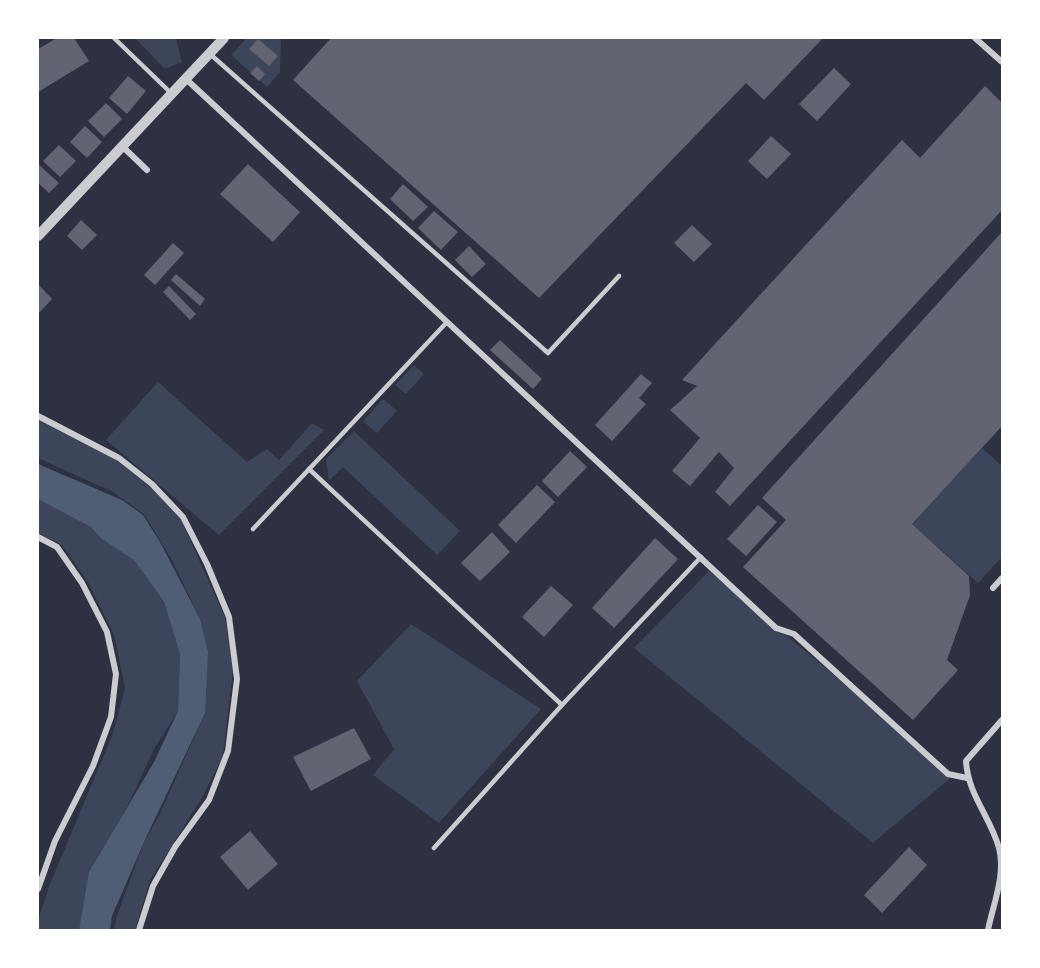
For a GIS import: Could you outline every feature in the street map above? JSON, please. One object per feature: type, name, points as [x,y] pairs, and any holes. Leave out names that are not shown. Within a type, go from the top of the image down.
[{"type":"street","points":[[38,236],[224,38]]},
{"type":"street","points":[[975,38],[1002,62]]},
{"type":"street","points":[[186,79],[776,628],[794,634],[948,774],[967,778]]},
{"type":"street","points":[[122,146],[147,170]]},
{"type":"street","points":[[38,416],[119,458],[152,484],[183,517],[207,564],[229,617],[237,680],[228,751],[209,800],[175,847],[153,886],[139,930]]},
{"type":"street","points":[[38,537],[57,547],[82,583],[107,632],[116,674],[111,717],[97,757],[55,842],[38,889]]},
{"type":"street","points":[[993,588],[1002,578]]},
{"type":"street","points":[[988,930],[1000,876],[999,849],[967,778],[966,761],[1002,720]]},
{"type":"lane","points":[[114,38],[172,94]]},
{"type":"lane","points":[[210,54],[548,353],[619,276]]},
{"type":"lane","points":[[254,529],[447,322]]},
{"type":"lane","points":[[309,469],[562,705]]},
{"type":"lane","points":[[434,848],[562,705],[701,557]]},
{"type":"shaded area","points":[[135,38],[176,38],[182,62],[165,69]]},
{"type":"shaded area","points":[[247,38],[281,38],[280,72],[267,87],[231,55]]},
{"type":"shaded area","points":[[414,365],[424,374],[406,394],[395,385]]},
{"type":"shaded area","points":[[158,382],[247,462],[267,449],[279,460],[312,423],[324,430],[219,535],[106,440]]},
{"type":"shaded area","points":[[383,399],[397,411],[377,433],[363,421]]},
{"type":"shaded area","points":[[38,420],[115,459],[151,487],[181,520],[225,617],[233,670],[223,756],[202,798],[150,880],[135,930],[114,930],[116,918],[144,842],[159,816],[205,713],[200,619],[172,560],[144,514],[113,492],[38,458]]},
{"type":"shaded area","points":[[354,431],[460,531],[437,555],[343,467],[329,481],[326,459]]},
{"type":"shaded area","points":[[982,448],[1002,466],[1002,557],[978,583],[912,524]]},
{"type":"shaded area","points":[[38,464],[122,500],[143,515],[160,542],[200,619],[208,652],[205,713],[144,842],[112,916],[110,930],[79,930],[89,872],[154,762],[178,711],[180,654],[164,602],[134,560],[102,539],[91,527],[38,499]]},
{"type":"shaded area","points":[[38,495],[91,527],[134,560],[164,602],[180,654],[178,711],[154,749],[126,809],[94,864],[79,930],[38,930],[38,920],[50,884],[112,736],[125,688],[114,635],[89,584],[62,545],[38,533]]},
{"type":"shaded area","points":[[709,571],[954,775],[873,843],[634,648]]},
{"type":"shaded area","points":[[411,624],[541,709],[439,823],[373,775],[394,749],[357,681]]},
{"type":"building","points":[[57,38],[74,38],[89,61],[38,92],[38,49]]},
{"type":"building","points":[[331,38],[823,38],[764,100],[746,83],[539,298],[293,80]]},
{"type":"building","points":[[258,39],[278,56],[269,66],[249,49]]},
{"type":"building","points":[[257,66],[265,74],[259,81],[250,73]]},
{"type":"building","points":[[834,68],[851,84],[817,121],[799,104]]},
{"type":"building","points":[[128,76],[146,91],[127,114],[109,98]]},
{"type":"building","points":[[985,86],[1002,103],[1002,210],[730,506],[715,492],[734,468],[719,452],[690,486],[672,471],[700,438],[670,410],[697,386],[682,380],[902,140],[920,158]]},
{"type":"building","points":[[106,103],[122,119],[104,137],[88,121]]},
{"type":"building","points":[[85,126],[102,142],[87,158],[70,142]]},
{"type":"building","points":[[771,136],[791,154],[767,179],[748,161]]},
{"type":"building","points":[[59,145],[76,161],[60,177],[43,161]]},
{"type":"building","points":[[38,164],[59,183],[49,193],[38,183]]},
{"type":"building","points":[[248,164],[300,212],[273,242],[220,194]]},
{"type":"building","points":[[403,184],[428,207],[413,221],[390,199]]},
{"type":"building","points":[[434,211],[458,232],[441,250],[418,228]]},
{"type":"building","points":[[81,220],[97,235],[82,250],[67,236]]},
{"type":"building","points":[[692,225],[712,244],[694,262],[674,243]]},
{"type":"building","points":[[1002,232],[1002,426],[912,524],[969,576],[970,595],[947,660],[958,670],[913,720],[743,567],[786,520],[762,498]]},
{"type":"building","points":[[173,243],[184,253],[155,285],[144,275]]},
{"type":"building","points":[[469,246],[486,264],[472,277],[455,260]]},
{"type":"building","points":[[176,274],[205,299],[200,306],[171,280]]},
{"type":"building","points":[[38,284],[52,299],[38,314]]},
{"type":"building","points":[[169,286],[196,314],[190,320],[163,292]]},
{"type":"building","points":[[500,340],[542,379],[533,389],[490,350]]},
{"type":"building","points":[[641,374],[652,383],[639,398],[646,404],[612,441],[595,425]]},
{"type":"building","points":[[570,451],[587,467],[558,497],[542,481]]},
{"type":"building","points":[[537,485],[555,502],[516,543],[498,525]]},
{"type":"building","points":[[758,505],[777,522],[746,556],[727,539]]},
{"type":"building","points":[[492,532],[510,552],[480,581],[461,563]]},
{"type":"building","points":[[655,538],[678,559],[614,628],[592,608]]},
{"type":"building","points":[[551,586],[573,605],[544,637],[522,617]]},
{"type":"building","points":[[354,728],[371,759],[311,791],[293,757]]},
{"type":"building","points":[[250,831],[278,864],[248,890],[220,857]]},
{"type":"building","points":[[909,847],[927,865],[882,913],[864,895]]}]
